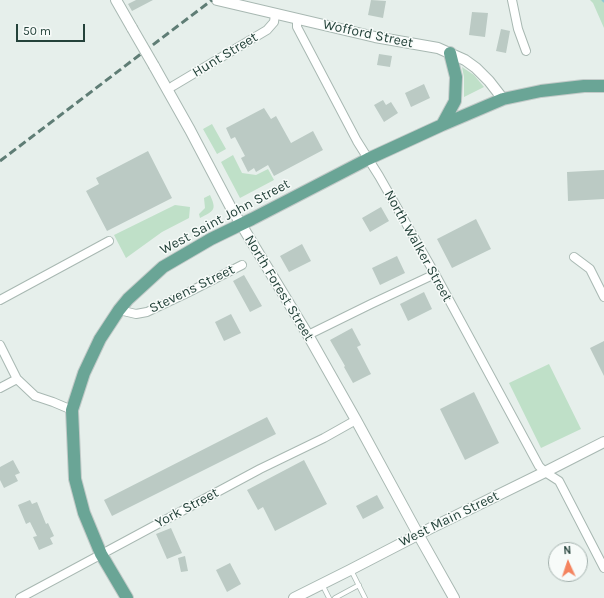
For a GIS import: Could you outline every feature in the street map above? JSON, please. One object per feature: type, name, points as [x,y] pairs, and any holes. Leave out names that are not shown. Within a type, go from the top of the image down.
[{"type":"main road","points":[[442,125],[455,102],[456,77],[450,53]]},
{"type":"main road","name":"West Saint John Street","points":[[127,598],[101,554],[84,513],[75,479],[72,410],[84,373],[100,338],[128,299],[163,267],[211,239],[368,159],[442,125],[503,99],[541,91],[584,86],[604,86]]},
{"type":"street","name":"North Forest Street","points":[[116,0],[190,130],[230,206],[308,335],[454,598]]},
{"type":"street","name":"Wofford Street","points":[[217,0],[375,37],[438,48],[465,60],[476,68],[489,81],[503,99]]},
{"type":"street","points":[[512,0],[518,29],[526,51]]},
{"type":"street","name":"Hunt Street","points":[[167,90],[267,30],[274,22],[276,14]]},
{"type":"street","name":"North Walker Street","points":[[297,19],[297,27],[357,141],[379,176],[435,274],[539,466],[559,481],[604,568]]},
{"type":"street","points":[[0,300],[109,241]]},
{"type":"street","points":[[574,257],[590,269],[604,297]]},
{"type":"street","name":"Stevens Street","points":[[119,310],[136,314],[148,312],[242,265]]},
{"type":"street","points":[[308,335],[435,274]]},
{"type":"street","points":[[0,345],[17,378],[35,396],[72,410]]},
{"type":"street","points":[[0,388],[17,378]]},
{"type":"street","name":"York Street","points":[[20,598],[260,469],[324,438],[356,420]]},
{"type":"street","name":"West Main Street","points":[[301,596],[321,584],[418,534],[604,442]]},
{"type":"lane","points":[[350,570],[365,598]]},
{"type":"lane","points":[[321,584],[328,598]]},
{"type":"lane","points":[[335,598],[359,585]]},
{"type":"green space","points":[[590,0],[604,0],[604,28],[593,3]]},
{"type":"green space","points":[[462,67],[474,75],[484,87],[464,97],[464,77]]},
{"type":"green space","points":[[212,124],[226,149],[217,154],[203,129]]},
{"type":"green space","points":[[233,155],[242,173],[256,175],[268,169],[274,180],[240,198],[221,162]]},
{"type":"green space","points":[[210,195],[214,207],[213,210],[200,218],[199,214],[205,208],[204,198]]},
{"type":"green space","points":[[175,205],[190,207],[189,218],[162,232],[126,258],[114,235]]},
{"type":"green space","points":[[549,364],[581,429],[541,448],[509,383]]},
{"type":"building","points":[[136,0],[153,0],[132,11],[128,4]]},
{"type":"building","points":[[371,0],[386,1],[383,18],[368,15]]},
{"type":"building","points":[[472,12],[488,13],[485,37],[469,35]]},
{"type":"building","points":[[501,29],[510,31],[506,53],[496,51]]},
{"type":"building","points":[[379,54],[392,56],[390,67],[377,65]]},
{"type":"building","points":[[424,84],[430,98],[411,107],[405,93]]},
{"type":"building","points":[[383,100],[386,105],[391,102],[398,113],[384,122],[374,105]]},
{"type":"building","points":[[264,108],[271,119],[276,116],[291,143],[313,131],[323,150],[274,176],[268,165],[256,172],[254,168],[248,172],[241,158],[245,156],[235,137],[231,139],[226,128]]},
{"type":"building","points":[[148,151],[172,198],[107,231],[86,191],[99,184],[96,178]]},
{"type":"building","points":[[604,170],[604,199],[568,201],[567,172]]},
{"type":"building","points":[[381,207],[389,221],[370,232],[362,218]]},
{"type":"building","points":[[476,219],[491,249],[452,268],[437,239]]},
{"type":"building","points":[[302,244],[311,261],[289,272],[280,256]]},
{"type":"building","points":[[397,256],[405,273],[380,285],[372,268]]},
{"type":"building","points":[[244,275],[262,306],[250,312],[233,281]]},
{"type":"building","points":[[424,292],[432,309],[408,321],[400,304]]},
{"type":"building","points":[[231,314],[241,333],[224,341],[215,322]]},
{"type":"building","points":[[352,328],[361,345],[357,347],[371,374],[353,383],[330,340]]},
{"type":"building","points":[[604,341],[604,376],[590,348]]},
{"type":"building","points":[[474,392],[499,443],[465,460],[440,409]]},
{"type":"building","points":[[267,417],[276,434],[112,516],[104,500]]},
{"type":"building","points":[[13,460],[20,473],[15,475],[18,481],[4,488],[0,480],[0,467]]},
{"type":"building","points":[[304,460],[327,504],[275,531],[263,507],[258,510],[247,490]]},
{"type":"building","points":[[377,495],[384,508],[363,519],[356,506]]},
{"type":"building","points":[[30,500],[32,504],[37,502],[46,524],[48,523],[54,536],[50,538],[53,544],[39,550],[33,537],[37,536],[30,522],[26,524],[18,505]]},
{"type":"building","points":[[171,528],[182,553],[167,559],[156,534]]},
{"type":"building","points":[[185,556],[188,571],[181,572],[178,558]]},
{"type":"building","points":[[230,563],[241,584],[227,592],[216,570]]},
{"type":"railway","points":[[0,161],[212,0]]}]
